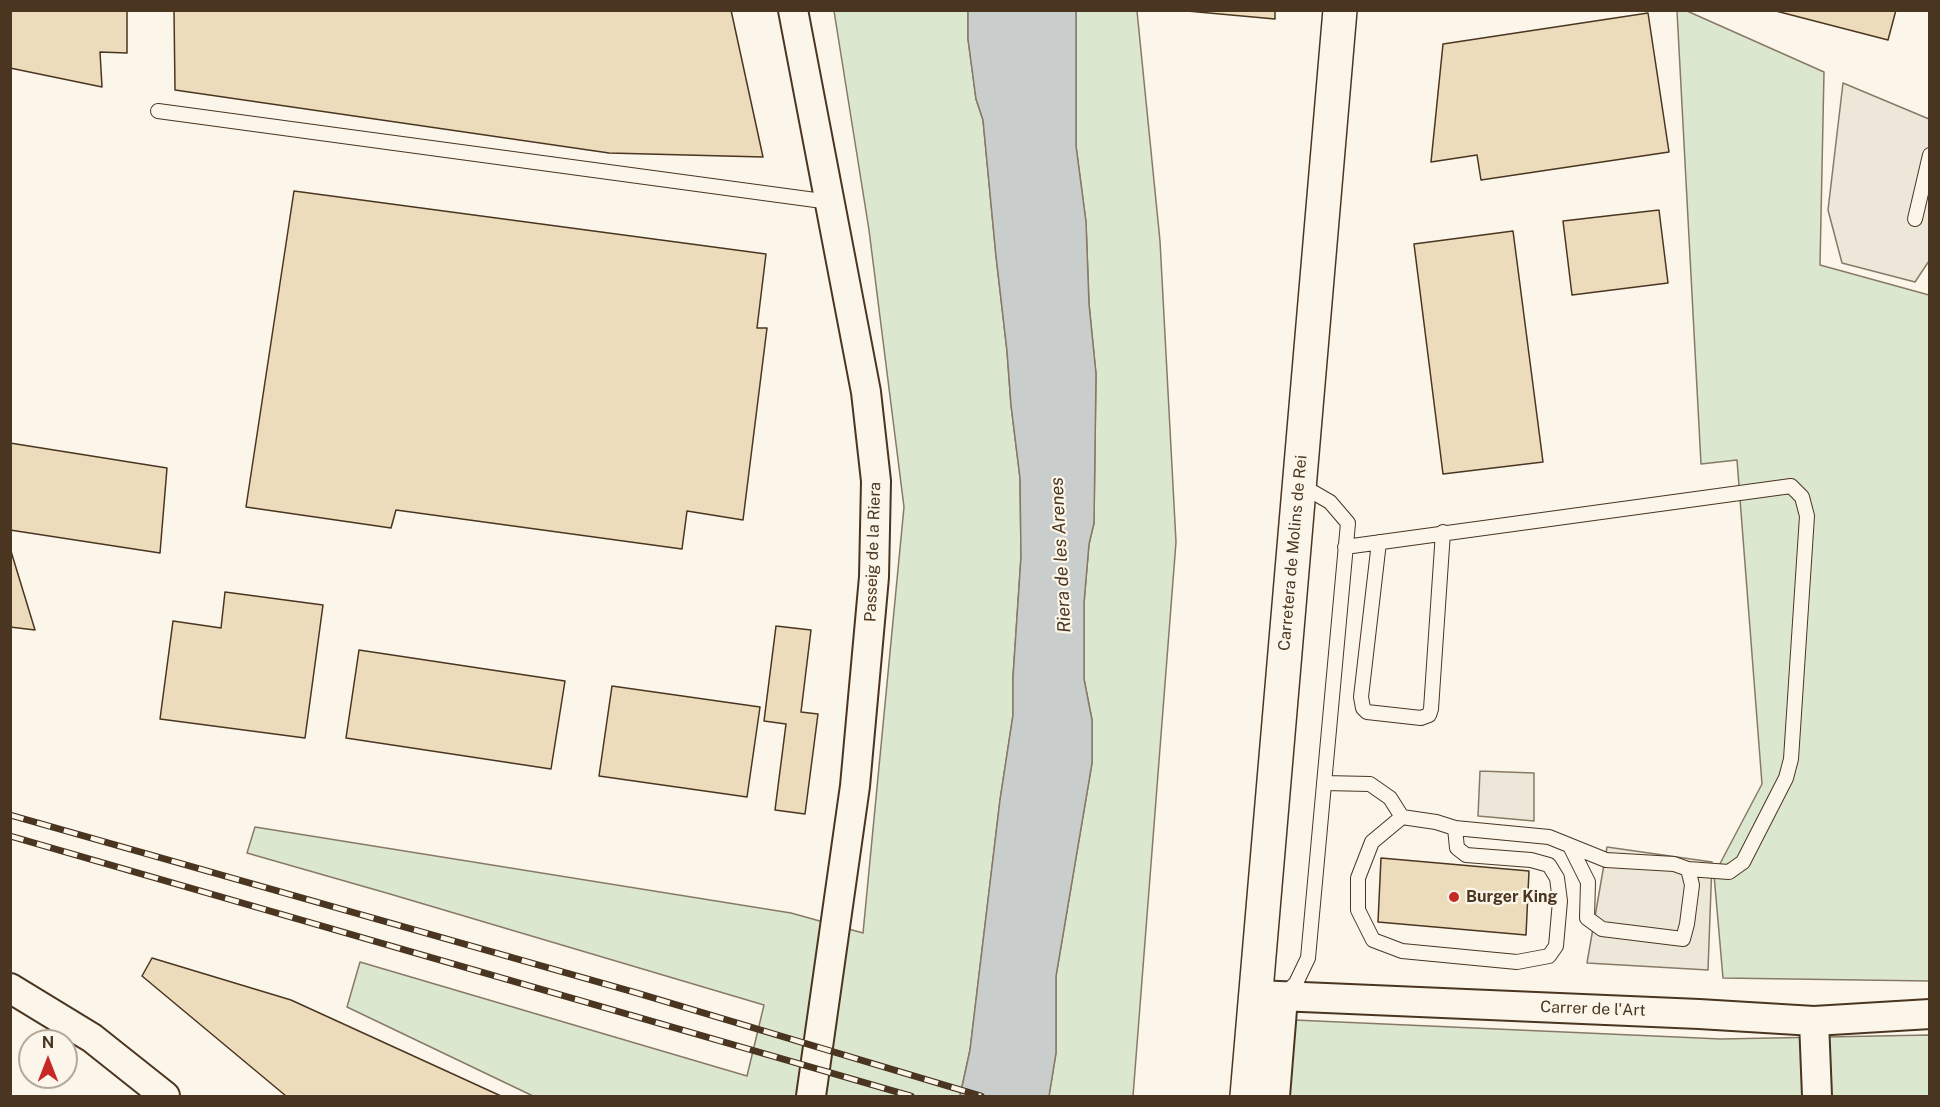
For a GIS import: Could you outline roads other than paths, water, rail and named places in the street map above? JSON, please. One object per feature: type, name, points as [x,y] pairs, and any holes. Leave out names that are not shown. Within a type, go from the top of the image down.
[{"type":"main road","name":"Carretera de Molins de Rei","points":[[1247,1096],[1269,996],[1299,484],[1340,10]]},
{"type":"street","name":"Passeig de la Riera","points":[[794,10],[866,392],[876,481],[875,567],[848,846],[811,1096]]},
{"type":"street","points":[[10,988],[92,1038],[165,1096]]},
{"type":"street","name":"Carrer de l'Art","points":[[1269,996],[1814,1021],[1929,1014]]},
{"type":"street","name":"Carretera de Molins de Rei","points":[[1269,996],[1275,1096]]},
{"type":"street","points":[[1814,1021],[1817,1096]]},
{"type":"lane","points":[[158,111],[830,202]]},
{"type":"lane","points":[[1915,219],[1929,155]]},
{"type":"lane","points":[[1269,996],[1296,983],[1308,958],[1348,523],[1330,502],[1299,484]]},
{"type":"lane","points":[[1346,547],[1791,486],[1802,497],[1807,516],[1791,759],[1786,778],[1743,862],[1730,872],[1688,869],[1674,864],[1606,860],[1571,848],[1549,837],[1455,828],[1436,822],[1402,817],[1372,843],[1358,878],[1358,910],[1373,940],[1402,951],[1517,962],[1549,956],[1556,946],[1560,901],[1557,878],[1549,865],[1531,860],[1466,855],[1457,848],[1455,828]]},
{"type":"lane","points":[[1379,542],[1361,697],[1363,708],[1367,712],[1421,718],[1429,715],[1431,709],[1443,532]]},
{"type":"lane","points":[[1324,783],[1370,784],[1390,798],[1402,817]]},
{"type":"lane","points":[[1571,848],[1588,882],[1587,918],[1602,929],[1683,939],[1692,885],[1688,869]]},
{"type":"water","name":"Riera de les Arenes","points":[[968,11],[1076,11],[1076,146],[1086,222],[1089,304],[1096,374],[1094,523],[1089,544],[1084,603],[1084,679],[1092,720],[1092,763],[1056,976],[1056,1053],[1049,1096],[960,1096],[970,1050],[1000,800],[1013,715],[1013,677],[1021,557],[1020,478],[983,120],[976,99],[968,39]]},
{"type":"railway","points":[[10,815],[637,993],[981,1096]]},
{"type":"railway","points":[[10,836],[911,1096]]},
{"type":"place","name":"Burger King","points":[[1454,897]]}]
